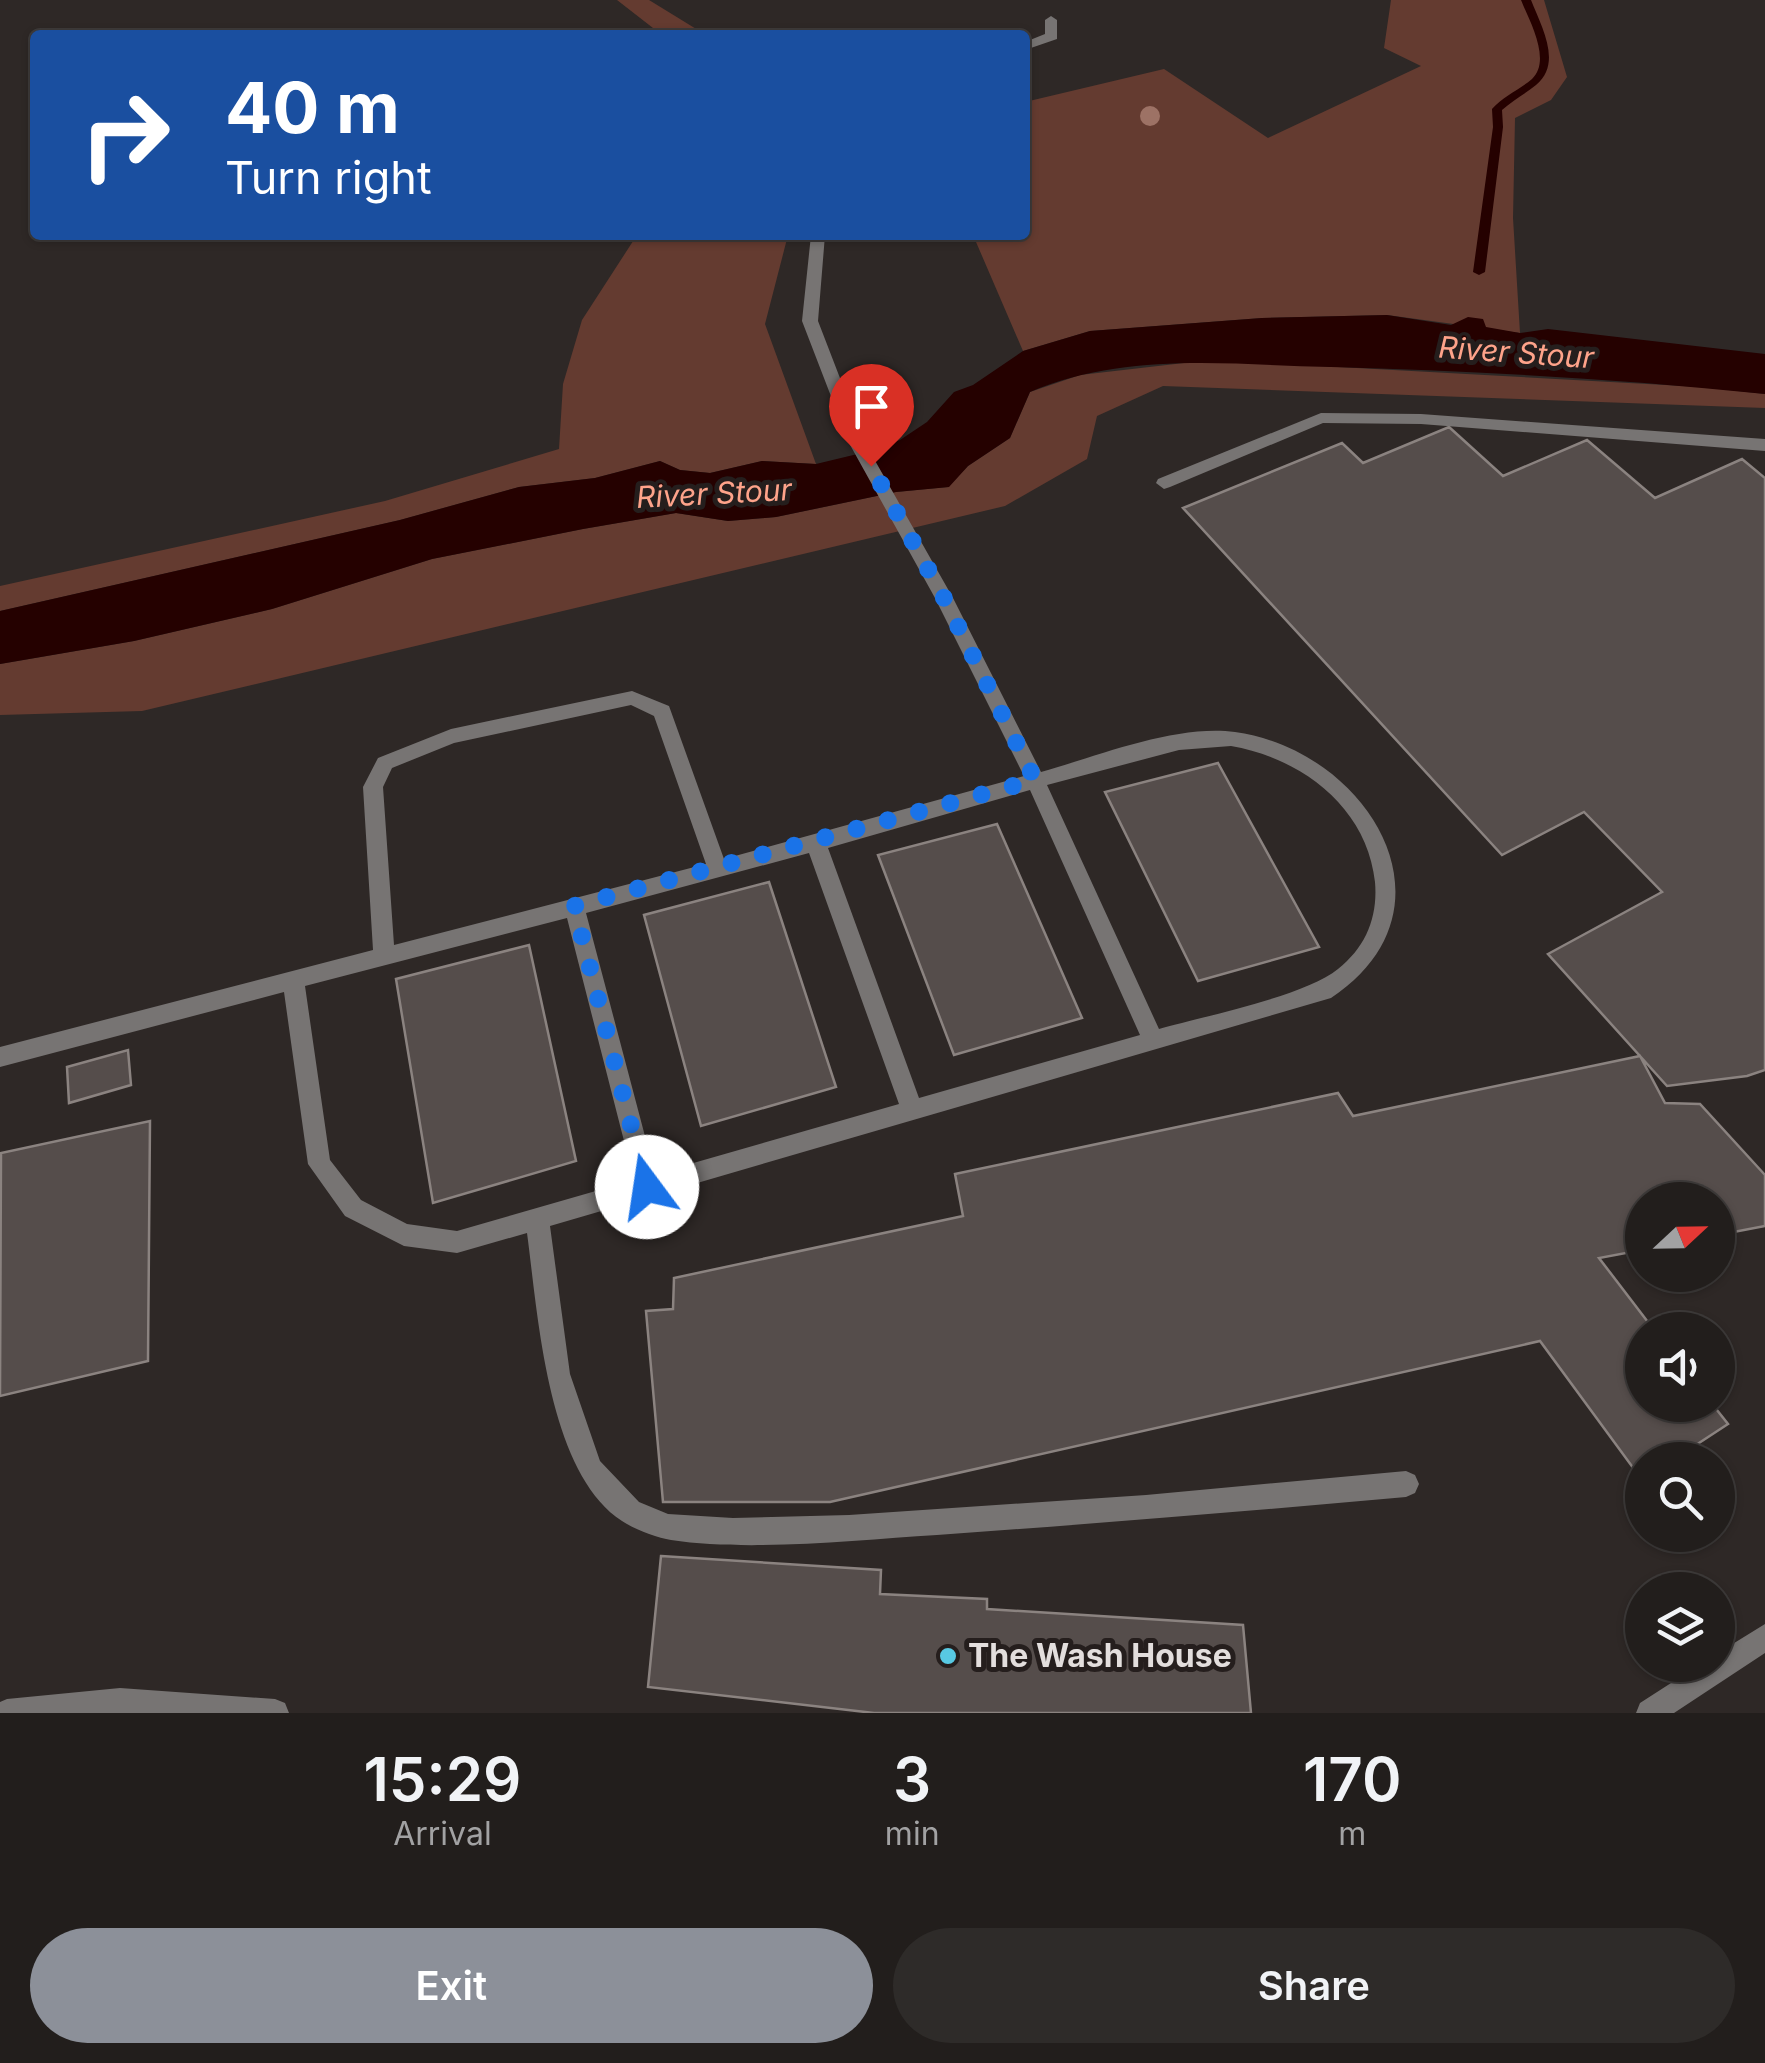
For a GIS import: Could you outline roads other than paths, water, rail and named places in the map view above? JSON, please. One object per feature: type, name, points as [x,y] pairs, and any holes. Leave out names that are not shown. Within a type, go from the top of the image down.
[{"type":"street","points":[[1030,44],[1052,36],[1051,20]]},
{"type":"street","points":[[818,240],[810,321],[857,443],[898,512],[1035,780],[1153,1040]]},
{"type":"street","points":[[1164,483],[1321,418],[1421,419],[1765,445]]},
{"type":"street","points":[[384,955],[372,787],[385,762],[451,736],[632,698],[662,711],[717,868]]},
{"type":"street","points":[[0,1057],[1188,740],[1256,742],[1283,752],[1322,776],[1338,788],[1370,830],[1386,883],[1382,928],[1360,965],[1324,990],[456,1242],[404,1235],[353,1208],[320,1164],[293,979]]},
{"type":"street","points":[[816,842],[912,1110]]},
{"type":"street","points":[[574,906],[647,1187]]},
{"type":"street","points":[[537,1219],[558,1374],[590,1469],[630,1511],[668,1527],[733,1531],[849,1528],[1406,1484]]},
{"type":"street","points":[[1650,1713],[1765,1636]]},
{"type":"street","points":[[7,1713],[120,1702],[275,1713]]},
{"type":"water","name":"River Stour","points":[[1387,315],[1451,325],[1468,317],[1483,319],[1486,327],[1520,333],[1548,329],[1765,354],[1765,394],[1494,373],[1217,363],[1104,371],[1030,392],[1010,438],[968,466],[949,487],[896,492],[776,517],[728,521],[676,513],[583,529],[432,559],[272,609],[134,641],[0,664],[0,611],[400,520],[519,487],[595,478],[660,461],[680,470],[710,473],[762,461],[816,464],[870,451],[900,440],[927,422],[954,392],[973,385],[1023,351],[1090,331],[1262,318]]},
{"type":"waterway","points":[[1479,272],[1497,109],[1535,81],[1544,64],[1542,42],[1526,0]]},
{"type":"place","name":"The Wash House","points":[[948,1656]]}]
